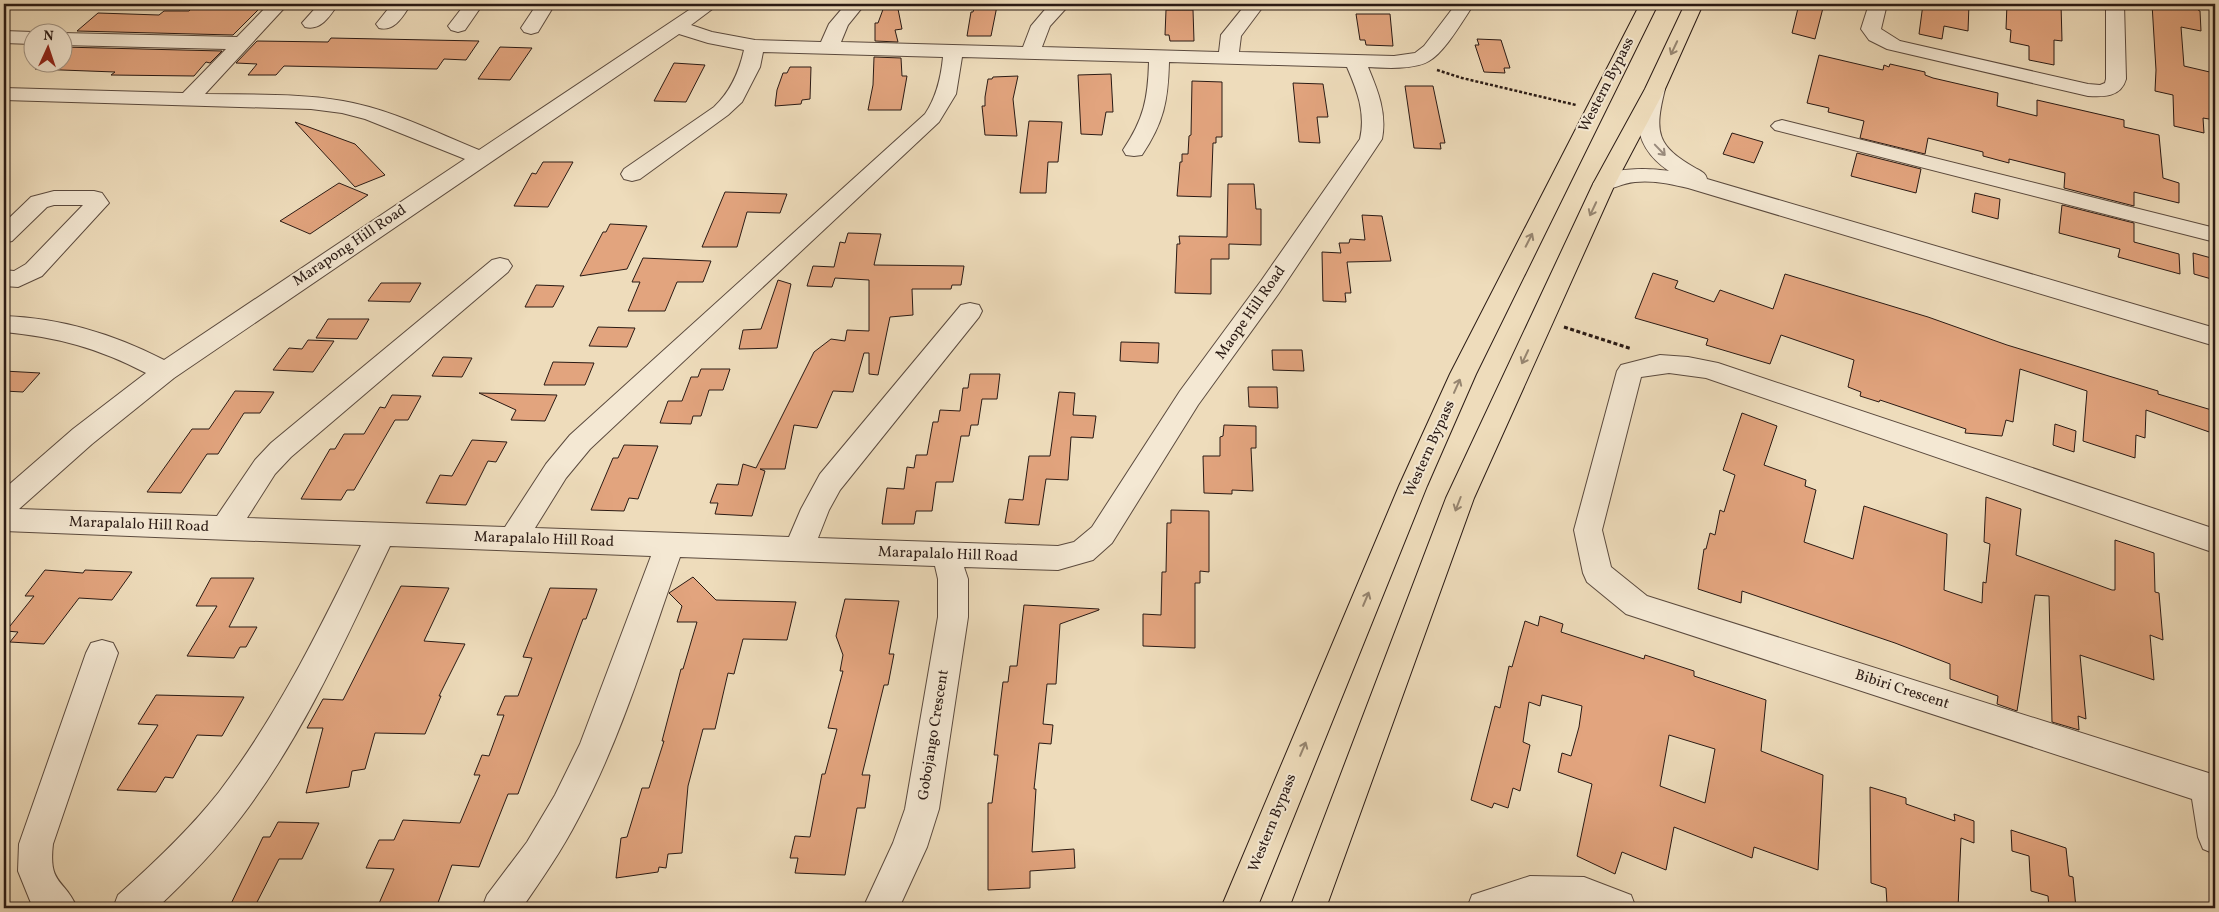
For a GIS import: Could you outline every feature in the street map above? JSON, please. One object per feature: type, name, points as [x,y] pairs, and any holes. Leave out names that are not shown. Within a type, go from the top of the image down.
[{"type":"highway","name":"Western Bypass","points":[[1240,908],[1292,777],[1413,486],[1463,374],[1589,119],[1649,4]]},
{"type":"highway","points":[[1308,908],[1460,498],[1604,184],[1655,88],[1694,4]]},
{"type":"street","points":[[189,99],[279,4]]},
{"type":"street","points":[[312,22],[329,4]]},
{"type":"street","points":[[386,24],[402,4]]},
{"type":"street","points":[[458,26],[474,4]]},
{"type":"street","points":[[531,28],[546,4]]},
{"type":"street","name":"Marapong Hill Road","points":[[4,506],[50,463],[115,409],[165,372],[710,4]]},
{"type":"street","points":[[828,49],[839,24],[856,4]]},
{"type":"street","points":[[1031,53],[1038,28],[1061,4]]},
{"type":"street","points":[[1228,57],[1231,35],[1256,4]]},
{"type":"street","points":[[676,27],[708,37],[755,46],[1411,61],[1421,58],[1430,50],[1465,4]]},
{"type":"street","points":[[1878,4],[1871,29],[1876,36],[1894,45],[2088,90],[2103,91],[2114,86],[2116,79],[2115,4]]},
{"type":"street","points":[[4,37],[22,38]]},
{"type":"street","points":[[72,39],[241,43]]},
{"type":"street","points":[[632,174],[721,111],[735,98],[744,83],[755,46]]},
{"type":"street","points":[[513,538],[556,471],[580,442],[932,118],[943,102],[948,90],[953,52]]},
{"type":"street","points":[[1134,150],[1147,132],[1155,112],[1159,56]]},
{"type":"street","name":"Maope Hill Road","points":[[1083,552],[1102,535],[1189,398],[1270,287],[1371,140],[1374,118],[1355,61]]},
{"type":"street","points":[[1655,88],[1649,110],[1648,127],[1650,138],[1657,148],[1677,167],[1719,189]]},
{"type":"street","points":[[4,94],[311,102],[343,107],[372,115],[481,158]]},
{"type":"street","points":[[1782,126],[2215,235]]},
{"type":"street","points":[[1604,184],[1621,176],[1637,174],[1664,176],[1719,189],[2215,337]]},
{"type":"street","points":[[4,236],[39,202],[54,198],[94,198],[98,203],[34,270],[18,279],[4,278]]},
{"type":"street","points":[[224,529],[265,467],[281,450],[500,266]]},
{"type":"street","points":[[799,550],[815,509],[830,482],[970,311]]},
{"type":"street","points":[[4,324],[55,329],[96,339],[126,351],[165,372]]},
{"type":"street","name":"Bibiri Crescent","points":[[2211,790],[1637,605],[1598,573],[1588,530],[1630,371],[1648,364],[1673,363],[1709,369],[2215,542]]},
{"type":"street","name":"Marapalalo Hill Road","points":[[4,520],[946,555],[1058,558],[1083,552]]},
{"type":"street","points":[[131,908],[201,839],[231,803],[265,752],[324,649],[380,534]]},
{"type":"street","points":[[500,908],[548,838],[567,806],[595,747],[669,546]]},
{"type":"street","name":"Gobojango Crescent","points":[[881,908],[892,889],[922,809],[953,617],[953,579],[946,555]]},
{"type":"street","points":[[59,908],[53,904],[34,875],[32,860],[102,653]]},
{"type":"street","points":[[2211,790],[2215,837]]},
{"type":"street","points":[[1485,908],[1530,894],[1584,895],[1618,908]]},
{"type":"path","points":[[1411,61],[1462,78],[1559,100]]},
{"type":"path","points":[[1574,330],[1610,341]]},
{"type":"building","points":[[885,4],[897,4],[902,29],[895,30],[898,42],[875,41],[875,23],[878,23]]},
{"type":"building","points":[[1799,4],[1824,4],[1815,39],[1792,33]]},
{"type":"building","points":[[1923,4],[1969,4],[1968,31],[1944,26],[1942,39],[1919,34]]},
{"type":"building","points":[[2007,4],[2061,4],[2062,41],[2054,40],[2054,65],[2029,60],[2029,46],[2010,42],[2011,30],[2006,29]]},
{"type":"building","points":[[2152,4],[2197,4],[2200,11],[2201,31],[2181,27],[2184,66],[2214,73],[2215,120],[2203,118],[2204,133],[2174,126],[2173,95],[2155,91],[2156,70]]},
{"type":"building","points":[[975,5],[997,6],[991,36],[967,36],[971,12],[973,12]]},
{"type":"building","points":[[193,7],[259,9],[233,35],[77,31],[98,13],[159,15],[164,11],[189,11]]},
{"type":"building","points":[[1166,10],[1193,10],[1194,41],[1170,41],[1169,35],[1165,35]]},
{"type":"building","points":[[1356,14],[1390,14],[1393,46],[1366,45],[1365,40],[1360,40]]},
{"type":"building","points":[[331,38],[479,41],[466,60],[444,59],[437,69],[284,66],[276,75],[248,75],[257,64],[236,63],[257,41],[328,42]]},
{"type":"building","points":[[1477,39],[1501,40],[1510,68],[1504,68],[1505,73],[1484,72],[1475,45],[1479,45]]},
{"type":"building","points":[[72,47],[222,51],[210,63],[206,62],[194,76],[111,75],[115,72],[72,70]]},
{"type":"building","points":[[500,47],[532,48],[510,80],[478,79]]},
{"type":"building","points":[[1819,55],[1883,70],[1884,65],[1889,67],[1890,64],[1925,72],[1925,75],[1933,78],[1998,93],[1997,106],[2037,116],[2037,100],[2124,120],[2124,127],[2159,135],[2163,178],[2179,183],[2179,203],[2134,192],[2134,206],[2064,188],[2065,173],[2009,159],[2009,163],[1983,156],[1983,152],[1928,138],[1925,154],[1860,138],[1864,121],[1828,112],[1829,108],[1807,103]]},
{"type":"building","points":[[874,57],[901,58],[902,76],[907,76],[901,110],[868,110],[873,85]]},
{"type":"building","points":[[674,63],[705,65],[686,102],[654,101]]},
{"type":"building","points":[[790,67],[811,67],[810,99],[802,100],[801,104],[775,106],[777,90],[783,73],[787,73]]},
{"type":"building","points":[[1111,74],[1113,112],[1106,112],[1102,135],[1081,134],[1078,75]]},
{"type":"building","points":[[1018,76],[1013,99],[1017,136],[985,135],[982,106],[985,106],[988,79]]},
{"type":"building","points":[[1192,81],[1222,82],[1222,137],[1216,137],[1216,143],[1213,143],[1211,197],[1177,196],[1180,162],[1182,162],[1182,154],[1188,154],[1189,136],[1191,135]]},
{"type":"building","points":[[1293,83],[1323,84],[1328,117],[1317,117],[1320,143],[1299,142]]},
{"type":"building","points":[[1405,86],[1433,86],[1445,143],[1440,143],[1441,149],[1414,148]]},
{"type":"building","points":[[1029,121],[1062,122],[1058,162],[1048,162],[1046,193],[1020,193]]},
{"type":"building","points":[[295,122],[355,144],[385,175],[355,187]]},
{"type":"building","points":[[1732,133],[1763,142],[1754,163],[1723,154]]},
{"type":"building","points":[[1857,153],[1921,169],[1916,193],[1851,176]]},
{"type":"building","points":[[543,162],[573,162],[548,207],[514,206],[532,173],[536,174]]},
{"type":"building","points":[[339,183],[368,195],[310,234],[280,221]]},
{"type":"building","points":[[1228,184],[1254,184],[1256,209],[1261,209],[1261,245],[1229,244],[1229,259],[1211,259],[1211,294],[1175,293],[1177,244],[1180,244],[1179,236],[1227,237]]},
{"type":"building","points":[[725,192],[787,194],[780,213],[747,212],[737,247],[702,247]]},
{"type":"building","points":[[1975,193],[2000,199],[1998,219],[1972,212]]},
{"type":"building","points":[[2062,205],[2134,223],[2134,242],[2179,254],[2180,274],[2118,257],[2120,249],[2059,233]]},
{"type":"building","points":[[1362,215],[1382,216],[1391,261],[1347,262],[1351,293],[1345,293],[1346,302],[1323,301],[1322,252],[1341,253],[1339,243],[1349,243],[1350,239],[1365,240]]},
{"type":"building","points":[[610,224],[647,226],[627,269],[580,276],[603,232],[606,232]]},
{"type":"building","points":[[848,233],[881,234],[874,265],[964,266],[961,285],[952,285],[951,289],[912,289],[913,315],[890,317],[878,375],[869,374],[869,353],[864,353],[853,392],[833,391],[817,428],[794,425],[785,469],[760,469],[765,471],[752,516],[715,514],[718,503],[710,503],[717,484],[738,485],[743,464],[756,468],[814,352],[831,339],[845,341],[847,330],[869,331],[869,280],[835,278],[832,287],[807,286],[813,266],[834,267],[840,242],[845,243]]},
{"type":"building","points":[[2193,253],[2215,259],[2215,280],[2194,274]]},
{"type":"building","points":[[643,258],[711,261],[703,282],[677,282],[665,311],[628,311],[640,282],[632,282]]},
{"type":"building","points":[[1653,273],[1678,281],[1675,288],[1714,302],[1720,290],[1773,309],[1785,274],[1928,317],[2007,345],[2158,391],[2158,394],[2215,411],[2215,434],[2146,410],[2145,438],[2136,435],[2135,458],[2083,441],[2087,391],[2020,369],[2013,422],[2006,420],[2002,436],[1965,433],[1966,429],[1880,400],[1879,402],[1860,396],[1861,392],[1848,387],[1854,360],[1781,335],[1770,364],[1706,345],[1708,339],[1635,318]]},
{"type":"building","points":[[778,280],[791,284],[777,348],[739,349],[743,330],[761,329]]},
{"type":"building","points":[[381,283],[421,283],[410,302],[368,301]]},
{"type":"building","points":[[536,285],[564,286],[553,307],[525,307]]},
{"type":"building","points":[[328,319],[369,319],[357,339],[316,338]]},
{"type":"building","points":[[598,327],[635,328],[627,347],[589,346]]},
{"type":"building","points":[[308,340],[334,341],[313,372],[273,370],[289,348],[302,349]]},
{"type":"building","points":[[1121,342],[1159,343],[1158,363],[1120,361]]},
{"type":"building","points":[[1272,350],[1302,350],[1304,371],[1273,370]]},
{"type":"building","points":[[443,357],[472,358],[462,377],[432,376]]},
{"type":"building","points":[[553,362],[594,363],[585,385],[544,385]]},
{"type":"building","points":[[701,369],[730,369],[723,390],[709,390],[701,416],[693,416],[691,424],[660,423],[668,401],[682,401],[691,377],[698,377]]},
{"type":"building","points":[[4,371],[40,373],[23,392],[4,391]]},
{"type":"building","points":[[970,374],[1000,374],[997,399],[982,399],[978,425],[971,425],[969,436],[961,436],[953,482],[936,482],[932,511],[916,511],[914,524],[882,524],[887,488],[904,489],[907,467],[914,468],[916,455],[927,455],[933,422],[938,422],[940,410],[960,411],[963,388],[968,388]]},
{"type":"building","points":[[1248,387],[1277,387],[1278,408],[1249,407]]},
{"type":"building","points":[[235,391],[274,392],[260,413],[244,413],[218,454],[207,454],[181,493],[147,492],[192,429],[209,429]]},
{"type":"building","points":[[1059,392],[1075,393],[1073,415],[1096,416],[1093,438],[1071,437],[1068,480],[1046,479],[1039,525],[1005,523],[1009,499],[1023,500],[1029,456],[1050,456]]},
{"type":"building","points":[[479,393],[557,395],[545,421],[511,420],[516,410]]},
{"type":"building","points":[[392,395],[421,396],[408,420],[395,420],[354,490],[347,490],[341,500],[301,499],[330,449],[335,449],[344,434],[364,434],[380,407],[385,408]]},
{"type":"building","points":[[1742,413],[1777,426],[1764,465],[1806,480],[1805,486],[1816,490],[1804,542],[1853,559],[1864,506],[1947,534],[1944,590],[1982,603],[1983,582],[1986,583],[1990,544],[1984,542],[1986,497],[2021,509],[2016,555],[2112,590],[2115,590],[2115,540],[2154,553],[2155,592],[2159,593],[2163,640],[2150,635],[2154,680],[2080,655],[2086,719],[2078,716],[2079,730],[2052,722],[2049,596],[2035,595],[2017,711],[1997,704],[1998,696],[1950,679],[1950,664],[1895,643],[1742,591],[1741,603],[1698,589],[1704,549],[1706,549],[1710,533],[1715,535],[1720,510],[1724,512],[1735,475],[1723,470]]},
{"type":"building","points":[[2055,424],[2076,431],[2074,452],[2053,445]]},
{"type":"building","points":[[1224,425],[1256,426],[1256,448],[1251,448],[1253,491],[1232,490],[1232,494],[1204,493],[1203,456],[1220,456],[1220,437],[1223,436]]},
{"type":"building","points":[[472,440],[507,442],[496,462],[488,461],[466,505],[426,503],[440,475],[452,476]]},
{"type":"building","points":[[624,445],[658,446],[638,499],[629,498],[624,511],[591,510],[613,458],[618,458]]},
{"type":"building","points":[[1171,510],[1209,511],[1209,572],[1200,571],[1200,583],[1195,583],[1195,648],[1143,646],[1143,614],[1161,615],[1162,572],[1166,572],[1167,523],[1171,523]]},
{"type":"building","points":[[45,570],[83,573],[85,570],[132,572],[112,600],[79,598],[44,644],[10,642],[18,632],[6,631],[34,596],[25,596]]},
{"type":"building","points":[[693,577],[716,600],[796,602],[787,640],[743,639],[734,674],[728,673],[715,729],[703,729],[688,786],[682,853],[668,854],[666,868],[659,867],[658,872],[616,878],[621,838],[627,837],[642,788],[649,788],[664,741],[662,741],[681,669],[683,669],[697,622],[677,622],[682,606],[669,593]]},
{"type":"building","points":[[211,578],[254,578],[229,627],[257,627],[246,647],[240,647],[234,658],[187,656],[217,606],[196,606]]},
{"type":"building","points":[[401,586],[449,588],[424,641],[465,644],[439,696],[441,696],[425,734],[375,733],[365,769],[352,771],[349,787],[306,793],[323,728],[307,728],[323,699],[343,700]]},
{"type":"building","points":[[550,588],[597,589],[586,619],[583,619],[518,794],[508,794],[479,867],[452,865],[436,908],[377,908],[394,869],[366,868],[379,840],[394,840],[403,820],[460,823],[480,775],[474,775],[482,755],[489,756],[504,715],[497,715],[505,696],[518,696],[532,658],[523,657]]},
{"type":"building","points":[[845,599],[899,601],[889,654],[894,654],[888,685],[884,685],[862,775],[870,775],[865,808],[857,808],[845,875],[795,873],[798,858],[790,858],[795,836],[810,837],[822,774],[825,774],[837,729],[828,728],[843,671],[840,671],[843,655],[836,636]]},
{"type":"building","points":[[1024,605],[1099,609],[1060,624],[1056,684],[1047,684],[1043,724],[1053,725],[1051,744],[1039,743],[1034,789],[1036,789],[1032,852],[1074,849],[1075,868],[1030,871],[1030,888],[988,890],[988,803],[992,803],[998,755],[994,755],[1003,682],[1008,682],[1010,666],[1017,666]]},
{"type":"building","points":[[1540,616],[1563,624],[1561,632],[1644,659],[1645,655],[1694,671],[1694,676],[1766,700],[1761,751],[1823,775],[1818,870],[1754,847],[1752,858],[1674,827],[1666,870],[1622,852],[1615,874],[1577,856],[1592,784],[1558,772],[1562,753],[1571,756],[1579,727],[1582,706],[1542,695],[1540,706],[1529,702],[1523,742],[1530,745],[1520,791],[1513,788],[1508,808],[1494,803],[1492,808],[1471,800],[1495,706],[1500,708],[1509,666],[1512,667],[1525,621],[1538,626]],"holes":[[[1669,735],[1715,749],[1705,803],[1660,786]]]},
{"type":"building","points":[[156,695],[244,697],[222,736],[197,735],[173,778],[165,777],[156,792],[117,790],[158,725],[138,724]]},
{"type":"building","points":[[1870,787],[1906,798],[1906,804],[1955,821],[1954,814],[1974,821],[1974,843],[1961,838],[1958,908],[1901,908],[1887,904],[1886,888],[1871,883]]},
{"type":"building","points":[[278,822],[319,823],[302,859],[279,859],[254,908],[229,908],[263,837],[270,837]]},
{"type":"building","points":[[2011,830],[2066,848],[2069,876],[2073,877],[2076,908],[2049,908],[2048,896],[2031,891],[2029,856],[2012,851]]}]
